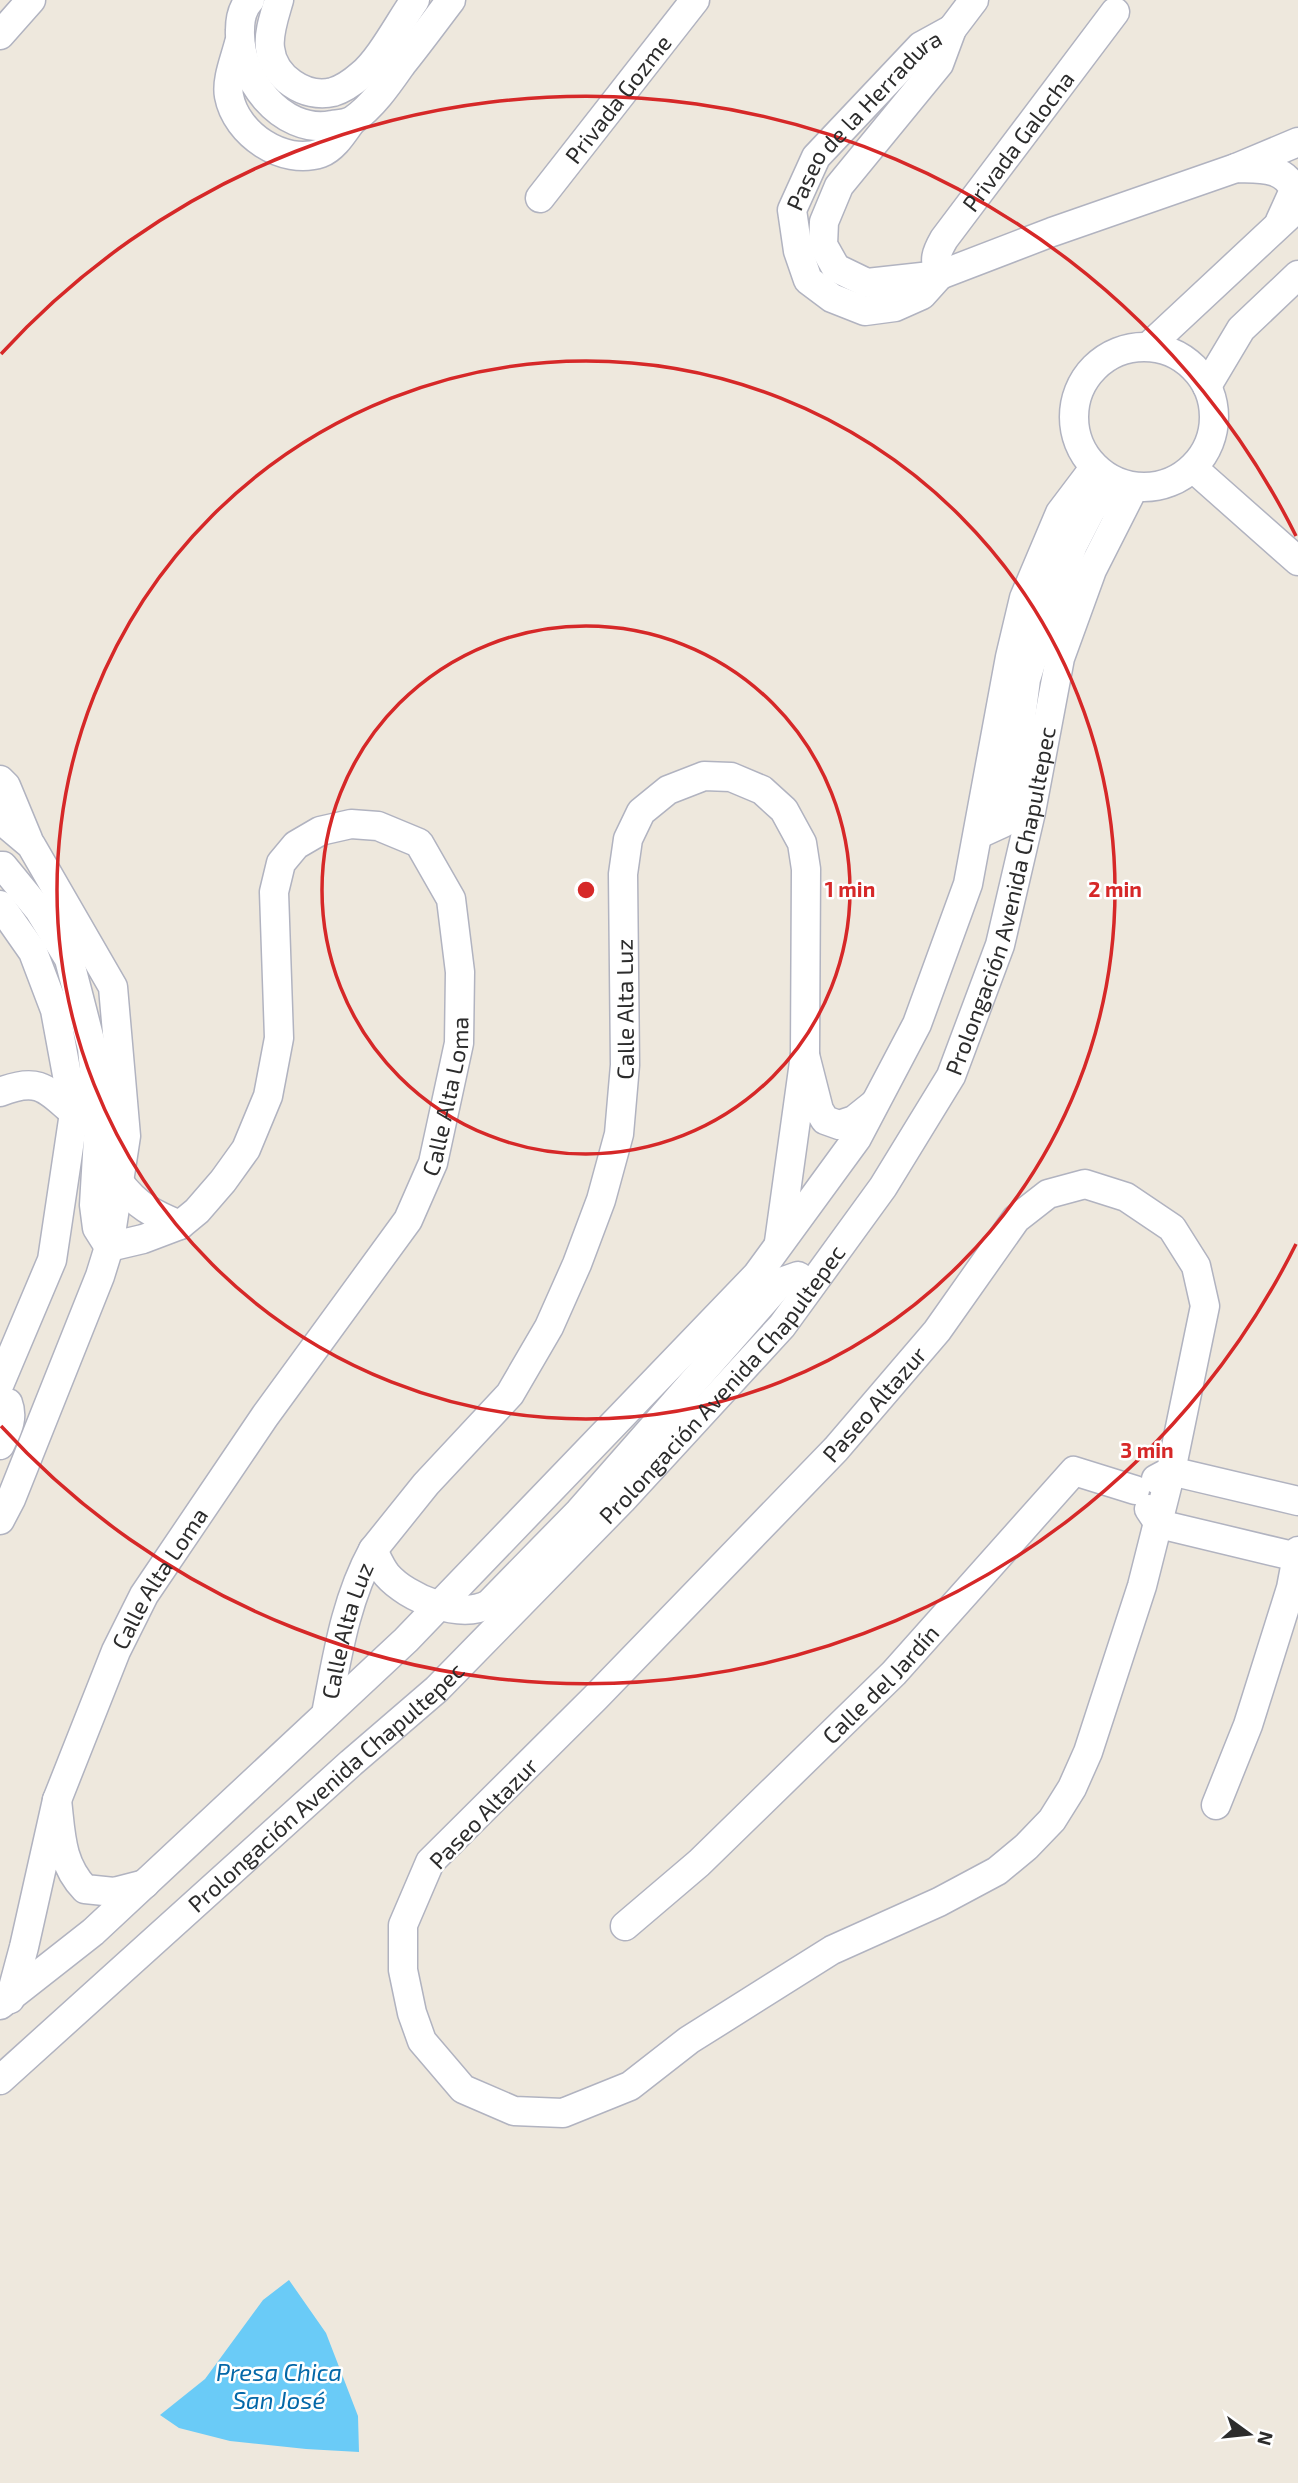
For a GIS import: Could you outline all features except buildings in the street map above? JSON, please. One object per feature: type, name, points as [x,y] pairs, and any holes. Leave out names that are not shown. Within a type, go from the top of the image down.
[{"type":"street","points":[[0,35],[30,0]]},
{"type":"street","points":[[250,0],[240,23],[240,41],[246,67],[257,88],[278,110],[300,123],[325,127],[351,122],[376,99],[451,0]]},
{"type":"street","points":[[279,0],[269,47],[274,64],[287,80],[308,92],[326,93],[345,87],[368,69],[415,0]]},
{"type":"street","name":"Privada Gozme","points":[[540,198],[695,0]]},
{"type":"street","name":"Paseo de la Herradura","points":[[974,0],[952,29],[939,64],[839,186],[824,222],[823,245],[836,268],[867,283],[940,275],[1237,168],[1298,142]]},
{"type":"street","name":"Privada Galocha","points":[[940,275],[935,256],[944,239],[1115,12]]},
{"type":"street","name":"Paseo de la Herradura","points":[[1237,168],[1281,173],[1291,182],[1294,190],[1288,215]]},
{"type":"street","points":[[1149,346],[1288,215]]},
{"type":"street","points":[[1207,386],[1241,329],[1298,275]]},
{"type":"street","points":[[1149,346],[1172,352],[1183,359],[1193,366],[1207,386],[1214,409],[1213,430],[1206,451],[1193,468],[1176,480],[1156,487],[1114,479],[1080,448],[1074,424],[1075,399],[1086,377],[1103,359],[1125,349],[1149,346]]},
{"type":"street","points":[[1193,468],[1298,562]]},
{"type":"street","name":"Prolongación Avenida Chapultepec","points":[[5,2002],[93,1932],[406,1640],[757,1275],[857,1138],[917,1024],[968,884],[1005,683],[1024,598],[1060,513],[1114,479]]},
{"type":"street","name":"Prolongación Avenida Chapultepec","points":[[0,2080],[351,1763],[437,1689],[622,1500],[782,1326],[883,1187],[951,1076],[1000,945],[1031,812],[1060,658],[1092,570],[1114,479]]},
{"type":"street","name":"Calle Alta Luz","points":[[326,1714],[354,1591],[373,1550],[426,1484],[510,1394],[549,1327],[577,1264],[601,1200],[619,1134],[625,1065],[622,874],[628,839],[641,813],[668,790],[704,776],[731,777],[762,790],[784,810],[802,843],[806,869],[805,1055],[779,1245]]},
{"type":"street","points":[[0,780],[6,786],[31,845],[113,987],[126,1136],[108,1247],[90,1301],[16,1487],[0,1520]]},
{"type":"street","points":[[0,819],[31,845]]},
{"type":"street","name":"Calle Alta Loma","points":[[5,2002],[24,1947],[57,1800],[116,1651],[144,1595],[265,1416],[408,1220],[433,1163],[459,1044],[460,972],[450,899],[419,843],[378,826],[351,824],[320,831],[296,845],[281,863],[274,892],[279,1038],[268,1096],[246,1149],[215,1191],[180,1225],[143,1239],[108,1247]]},
{"type":"street","points":[[0,866],[3,866],[39,911],[69,960],[92,1048],[99,1121],[94,1205],[97,1228],[108,1247]]},
{"type":"street","points":[[0,905],[33,951],[55,1010],[74,1113],[52,1260],[0,1383]]},
{"type":"street","name":"Calle Alta Luz","points":[[805,1055],[819,1110],[825,1120],[839,1125],[854,1120],[879,1100]]},
{"type":"street","points":[[0,1092],[20,1084],[46,1088],[74,1113]]},
{"type":"street","points":[[119,1182],[132,1200],[155,1215],[180,1225]]},
{"type":"street","name":"Paseo Altazur","points":[[1086,1184],[1126,1197],[1172,1228],[1196,1266],[1205,1306],[1159,1524],[1112,1681],[1088,1752],[1072,1788],[1052,1820],[1026,1847],[997,1871],[939,1902],[832,1950],[690,2040],[630,2086],[563,2113],[514,2111],[463,2089],[422,2041],[412,2013],[403,1970],[403,1925],[430,1862],[595,1698],[836,1449],[937,1331],[1016,1219],[1048,1194],[1086,1184]]},
{"type":"street","name":"Calle Alta Luz","points":[[373,1550],[386,1573],[402,1589],[421,1599],[470,1610],[489,1604],[579,1513],[781,1282],[798,1276],[805,1281],[808,1289]]},
{"type":"street","points":[[0,1400],[8,1403],[11,1416],[0,1445]]},
{"type":"street","name":"Calle del Jardín","points":[[625,1926],[699,1863],[894,1672],[1074,1471],[1135,1490]]},
{"type":"street","points":[[1216,1805],[1248,1725],[1291,1587],[1297,1554],[1159,1524],[1135,1490],[1171,1471],[1298,1501]]},
{"type":"street","name":"Calle Alta Loma","points":[[57,1800],[66,1861],[72,1876],[85,1889],[114,1892],[145,1884]]},
{"type":"water","name":"Presa Chica San José","points":[[289,2280],[326,2333],[358,2416],[359,2452],[230,2441],[179,2428],[160,2415],[205,2379],[263,2300]]}]
